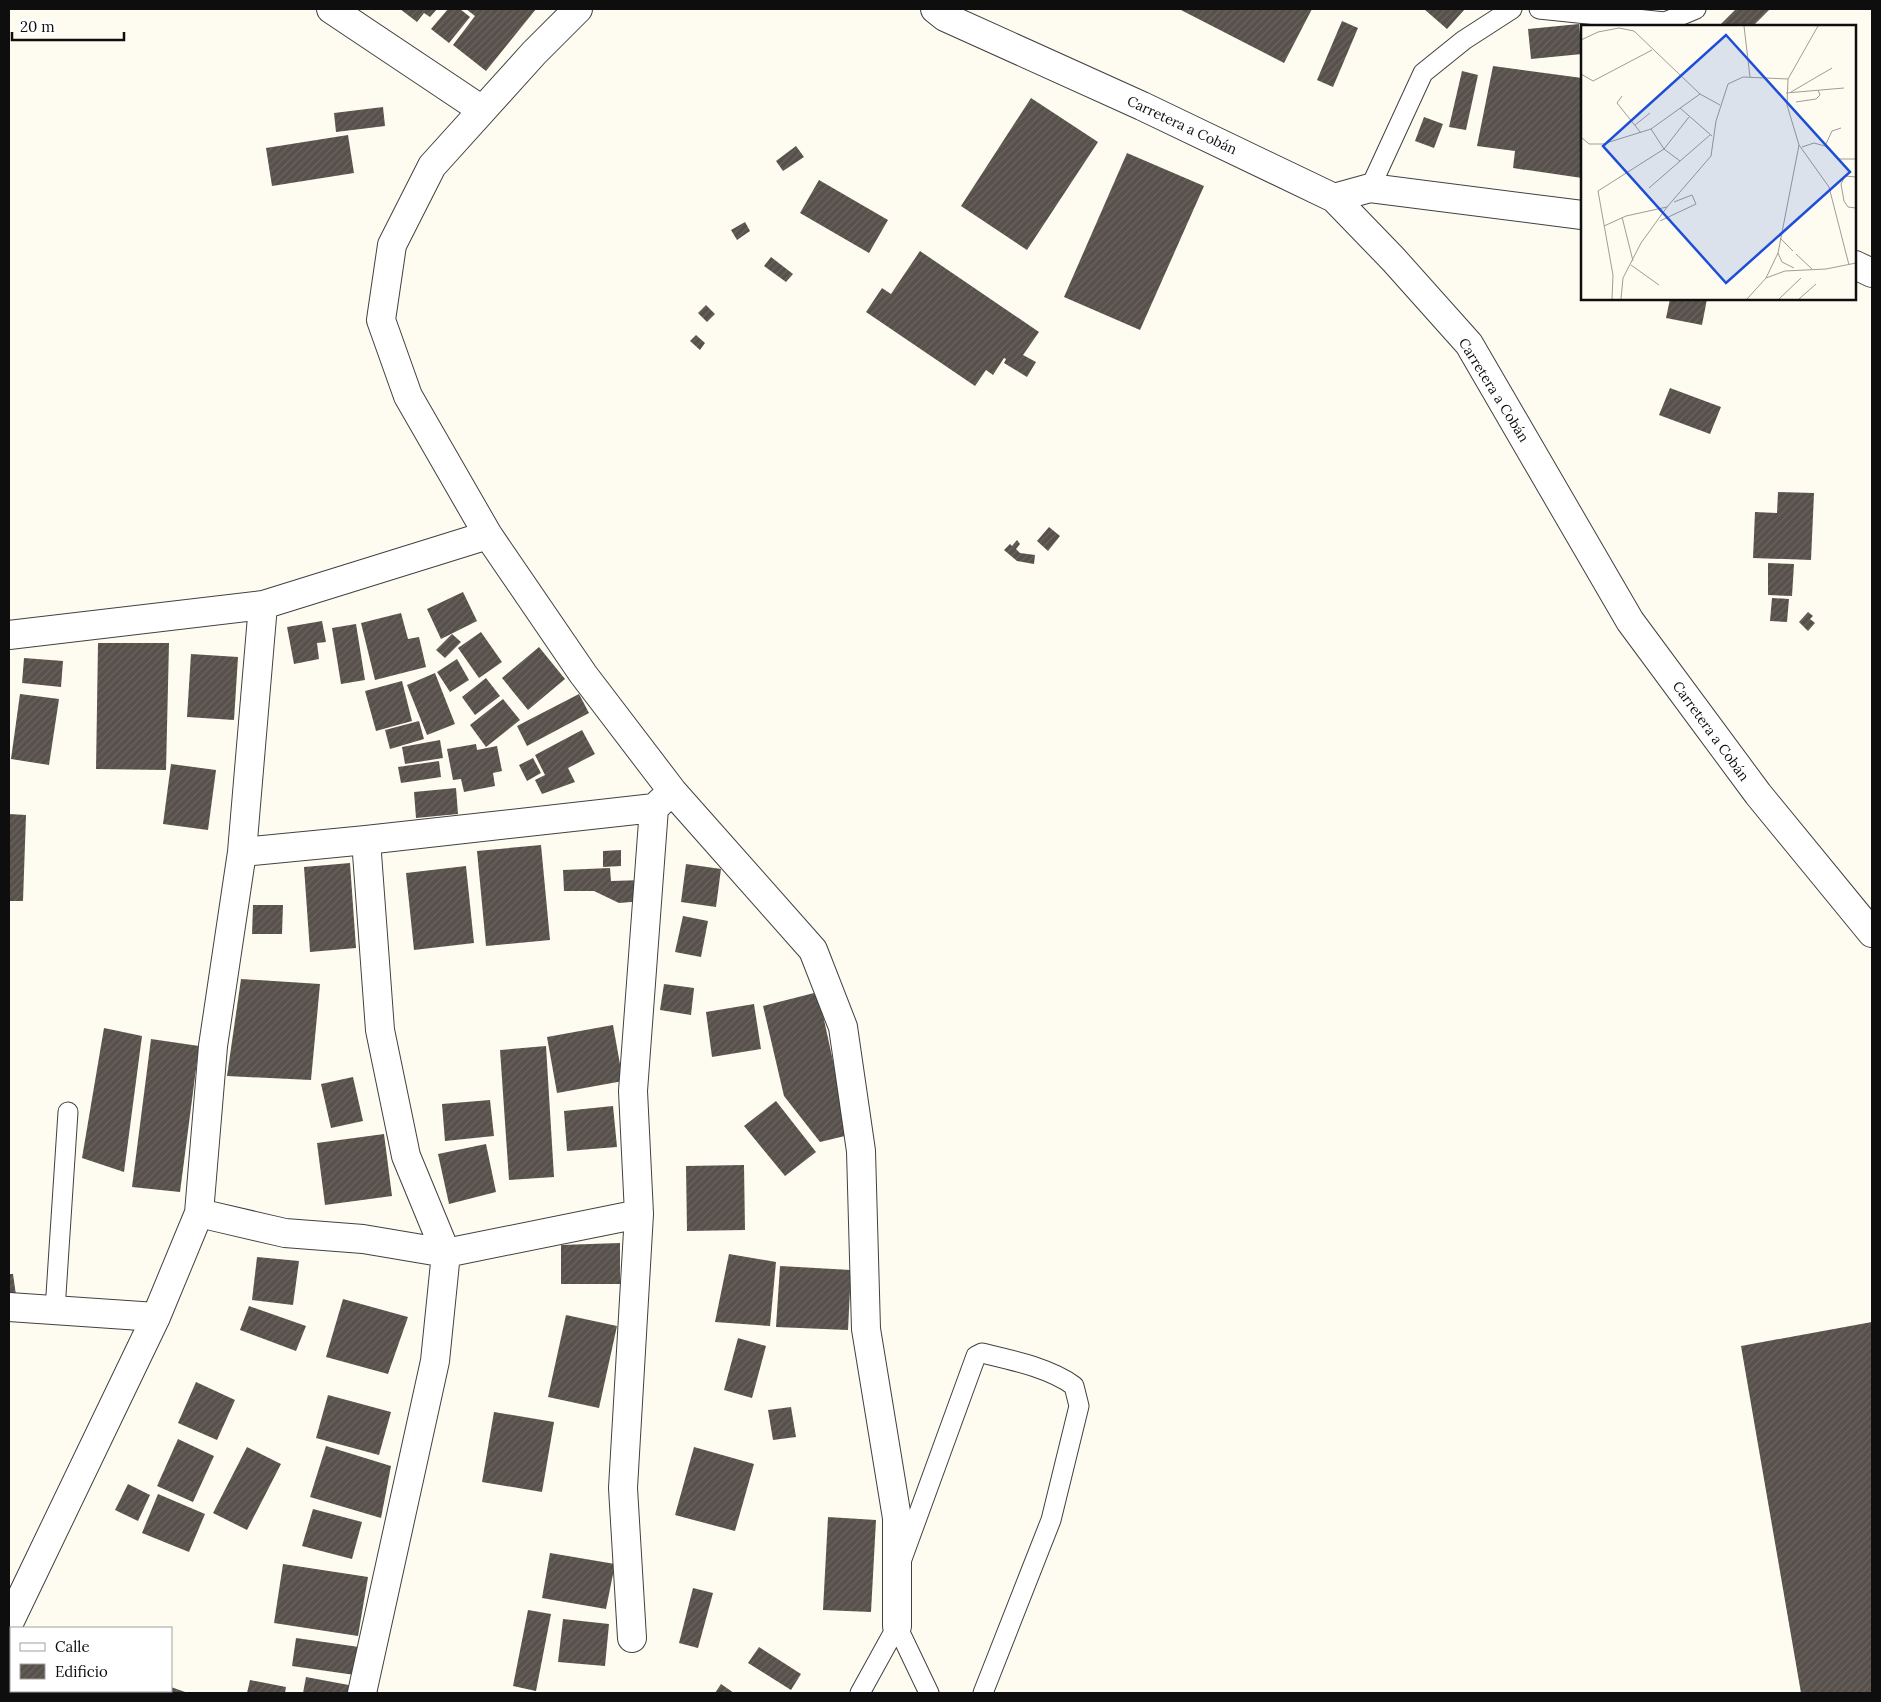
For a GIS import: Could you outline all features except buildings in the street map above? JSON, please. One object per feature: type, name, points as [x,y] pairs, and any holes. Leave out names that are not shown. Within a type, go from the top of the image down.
[{"type":"street","points":[[331,9],[482,110]]},
{"type":"street","points":[[578,9],[534,53],[432,166],[392,245],[381,320],[408,396],[488,535],[583,674],[663,800],[813,950],[843,1027],[861,1151],[866,1329],[897,1518],[897,1626]]},
{"type":"street","name":"Carretera a Cobán","points":[[935,9],[945,17],[1142,106],[1334,198],[1393,259],[1468,344],[1630,621],[1758,794],[1872,933]]},
{"type":"street","points":[[1334,198],[1370,188],[1581,215]]},
{"type":"street","points":[[1856,265],[1872,273]]},
{"type":"street","points":[[9,635],[263,605],[488,535]]},
{"type":"street","points":[[9,1623],[156,1317],[199,1213],[213,1046],[242,852],[263,605]]},
{"type":"street","points":[[242,852],[366,840],[663,800]]},
{"type":"street","points":[[632,1638],[623,1488],[639,1214],[633,1091],[663,800]]},
{"type":"street","points":[[362,1693],[435,1360],[446,1253],[406,1156],[380,1030],[366,840]]},
{"type":"street","points":[[199,1213],[285,1233],[363,1239],[446,1253],[639,1214]]},
{"type":"street","points":[[9,1307],[156,1317]]},
{"type":"lane","points":[[1370,188],[1423,73],[1464,40],[1512,9]]},
{"type":"lane","points":[[1539,9],[1665,22],[1696,9]]},
{"type":"lane","points":[[54,1310],[68,1112]]},
{"type":"lane","points":[[898,1573],[976,1356],[982,1353],[1016,1361],[1065,1379],[1074,1386],[1079,1406],[1051,1520],[983,1693]]},
{"type":"lane","points":[[860,1693],[897,1626]]},
{"type":"lane","points":[[897,1626],[929,1693]]}]
